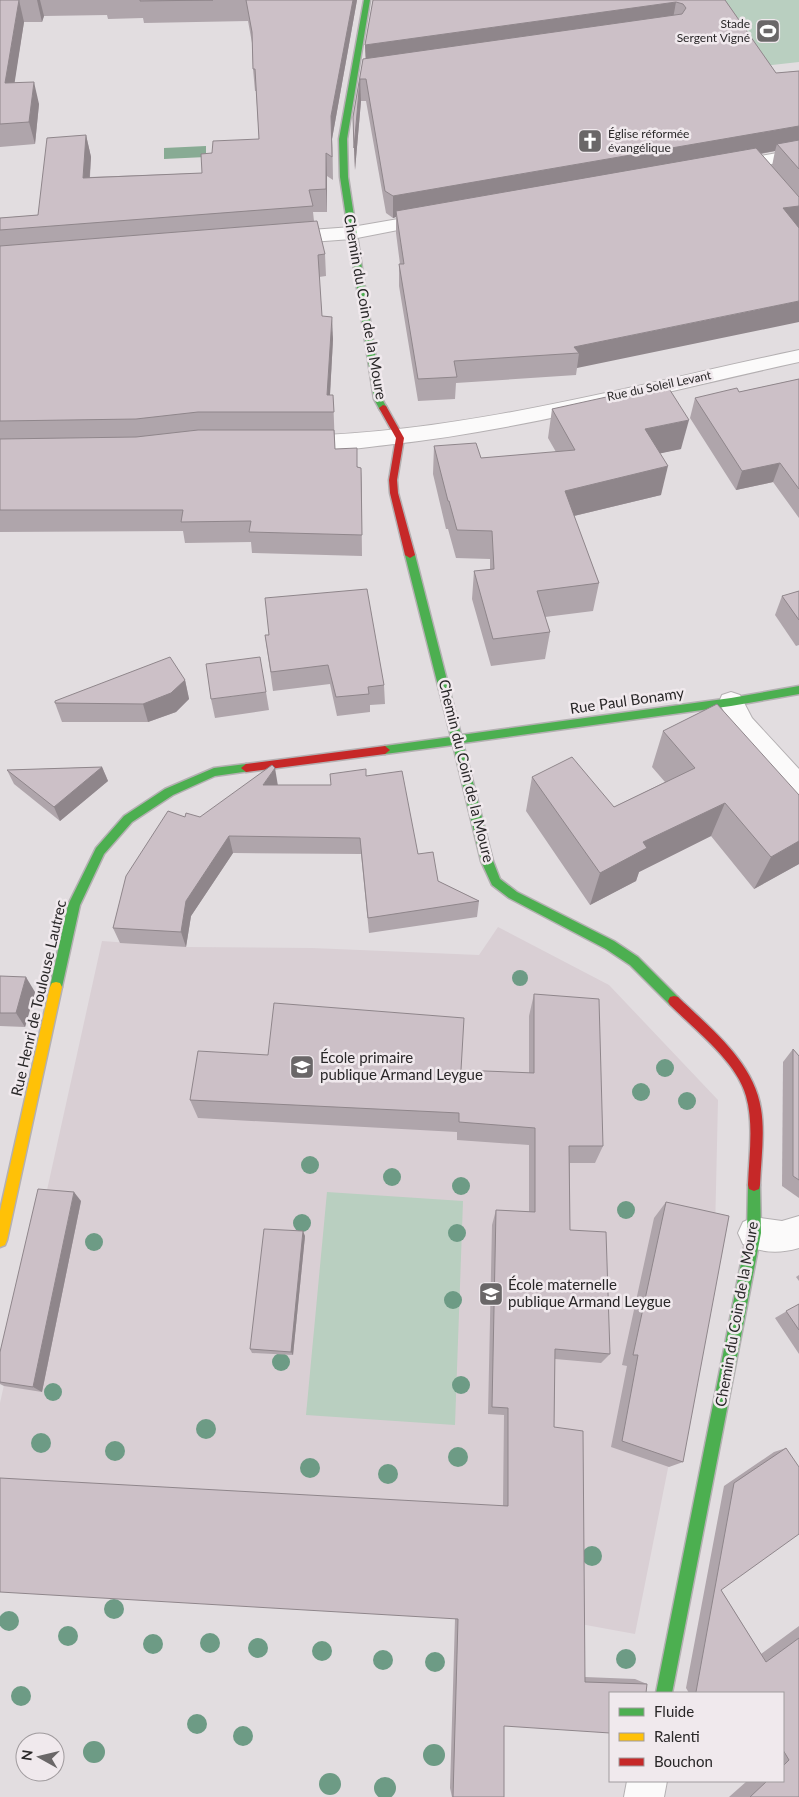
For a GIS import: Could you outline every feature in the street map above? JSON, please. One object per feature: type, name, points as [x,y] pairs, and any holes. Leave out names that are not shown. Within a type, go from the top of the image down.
[{"type":"street","name":"Chemin du Coin de la Moure","points":[[367,0],[343,139],[344,177],[378,399],[400,438],[393,480],[394,493],[487,860],[496,882],[513,896],[610,945],[634,961],[725,1053],[746,1080],[755,1107],[754,1233],[664,1692]]},
{"type":"street","points":[[354,76],[373,73]]},
{"type":"street","points":[[708,171],[762,169],[799,154]]},
{"type":"street","points":[[262,240],[352,233],[454,215]]},
{"type":"street","name":"Rue du Soleil Levant","points":[[277,443],[343,443],[400,438],[490,424],[799,356]]},
{"type":"street","name":"Rue Paul Bonamy","points":[[458,741],[731,702],[799,690]]},
{"type":"street","points":[[731,702],[743,725],[799,786]]},
{"type":"street","name":"Rue Henri de Toulouse Lautrec","points":[[0,1240],[74,905],[100,851],[128,819],[169,792],[214,772],[458,741]]},
{"type":"street","points":[[754,1233],[782,1237],[799,1232]]},
{"type":"street","points":[[644,1797],[647,1782]]},
{"type":"shaded area","name":"Stade Sergent Vigné","points":[[714,0],[799,0],[799,62],[763,66]]},
{"type":"shaded area","points":[[206,146],[206,157],[164,159],[164,148]]},
{"type":"shaded area","points":[[498,927],[609,985],[718,1100],[715,1232],[635,1634],[575,1623],[0,1590],[0,1403],[102,941],[186,947],[312,948],[479,955]]},
{"type":"shaded area","points":[[327,1192],[463,1201],[455,1425],[306,1415]]},
{"type":"building","points":[[0,0],[19,0],[5,83],[34,82],[29,122],[0,124]]},
{"type":"building","points":[[140,0],[213,0],[140,1]]},
{"type":"building","points":[[246,0],[353,0],[331,116],[332,157],[326,153],[326,189],[309,190],[313,206],[0,230],[0,218],[38,215],[47,138],[86,135],[83,178],[202,173],[201,154],[212,153],[213,141],[259,139],[252,32]]},
{"type":"building","points":[[373,0],[725,0],[776,73],[799,71],[799,126],[393,196],[385,191],[366,79],[360,79],[354,148],[353,117],[363,59],[682,14],[686,8],[683,4],[676,2],[365,45]]},
{"type":"building","points":[[799,140],[799,169],[777,144]]},
{"type":"building","points":[[756,148],[799,197],[799,206],[783,208],[799,228],[799,301],[574,347],[579,353],[454,361],[457,377],[418,379],[399,264],[404,264],[396,211]]},
{"type":"building","points":[[317,221],[325,254],[318,255],[322,316],[332,317],[327,395],[333,395],[334,412],[198,412],[136,419],[0,421],[0,246]]},
{"type":"building","points":[[799,379],[799,489],[780,463],[742,471],[695,398],[737,388],[739,392]]},
{"type":"building","points":[[668,387],[689,420],[645,429],[668,466],[565,491],[599,583],[537,591],[550,632],[493,639],[474,571],[494,569],[492,531],[457,530],[434,446],[476,443],[481,458],[575,450],[552,409],[620,394],[623,398]]},
{"type":"building","points":[[198,430],[334,430],[335,449],[357,448],[357,467],[361,468],[362,535],[249,532],[251,521],[181,522],[183,510],[0,510],[0,439],[136,437]]},
{"type":"building","points":[[367,589],[384,685],[368,687],[369,694],[336,697],[328,665],[271,672],[265,635],[269,635],[265,598]]},
{"type":"building","points":[[799,591],[799,620],[782,596]]},
{"type":"building","points":[[170,657],[185,680],[171,693],[143,704],[55,703],[55,701]]},
{"type":"building","points":[[260,657],[266,692],[211,699],[206,664]]},
{"type":"building","points":[[717,704],[799,795],[799,841],[771,857],[725,803],[643,842],[647,848],[600,873],[532,777],[572,757],[614,807],[695,768],[663,731]]},
{"type":"building","points":[[272,765],[275,768],[263,785],[331,785],[330,774],[366,769],[366,776],[402,771],[418,854],[433,852],[438,881],[479,901],[368,918],[360,838],[229,836],[186,901],[181,932],[113,928],[126,876],[168,811],[185,817],[186,813],[200,817]]},
{"type":"building","points":[[102,767],[54,807],[7,770]]},
{"type":"building","points":[[0,976],[26,977],[16,1013],[0,1013]]},
{"type":"building","points":[[534,994],[599,999],[603,1146],[569,1146],[570,1230],[606,1232],[610,1354],[555,1349],[554,1427],[583,1431],[585,1682],[647,1684],[646,1692],[609,1692],[609,1733],[504,1726],[504,1797],[453,1797],[458,1619],[0,1592],[0,1478],[508,1506],[508,1408],[492,1407],[496,1210],[535,1212],[535,1128],[459,1122],[459,1113],[190,1100],[198,1051],[268,1055],[274,1003],[464,1018],[461,1070],[534,1073]]},
{"type":"building","points":[[793,1049],[799,1056],[799,1180],[793,1176]]},
{"type":"building","points":[[38,1189],[74,1192],[33,1387],[0,1382],[0,1352]]},
{"type":"building","points":[[666,1202],[729,1216],[683,1462],[622,1441],[638,1355],[633,1355]]},
{"type":"building","points":[[264,1229],[303,1231],[291,1352],[250,1349]]},
{"type":"building","points":[[799,1304],[799,1330],[786,1311]]},
{"type":"building","points":[[786,1448],[799,1467],[799,1534],[721,1590],[766,1662],[799,1638],[799,1797],[750,1797],[766,1782],[784,1782],[784,1765],[789,1760],[784,1752],[784,1692],[696,1692],[734,1483]]},
{"type":"traffic: fast","points":[[367,0],[343,139],[344,177],[378,399],[383,408]]},
{"type":"traffic: fast","points":[[410,555],[487,861],[496,882],[513,895],[610,945],[634,961],[674,1001]]},
{"type":"traffic: fast","points":[[385,750],[731,702],[799,690]]},
{"type":"traffic: fast","points":[[56,987],[74,905],[100,851],[128,819],[169,792],[214,772],[246,768]]},
{"type":"traffic: fast","points":[[664,1692],[754,1233],[754,1185]]},
{"type":"traffic: slow","points":[[0,1240],[56,987]]},
{"type":"traffic: jam","points":[[383,408],[400,438],[393,480],[394,493],[410,555]]},
{"type":"traffic: jam","points":[[246,768],[385,750]]},
{"type":"traffic: jam","points":[[674,1001],[724,1050],[745,1079],[752,1094],[756,1128],[754,1185]]},
{"type":"place","name":"Stade Sergent Vigné","points":[[768,31]]},
{"type":"place","name":"Église réformée évangélique","points":[[590,141]]},
{"type":"place","name":"École primaire publique Armand Leygue","points":[[302,1067]]},
{"type":"place","name":"École maternelle publique Armand Leygue","points":[[491,1294]]}]
